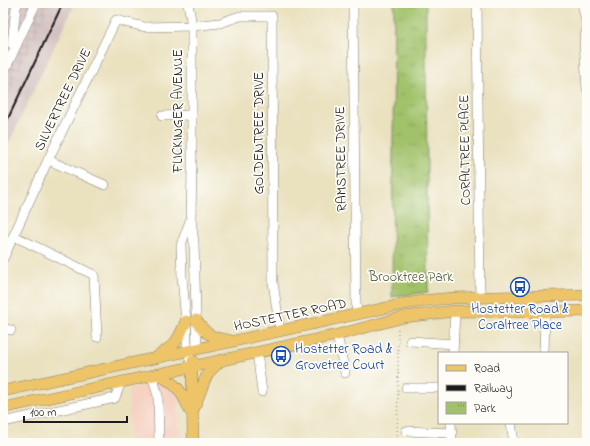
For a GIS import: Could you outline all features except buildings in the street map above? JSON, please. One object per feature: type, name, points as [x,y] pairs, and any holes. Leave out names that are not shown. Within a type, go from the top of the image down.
[{"type":"main road","name":"HOSTETTER ROAD","points":[[3,391],[358,314],[431,300],[480,297],[587,295]]},
{"type":"main road","points":[[3,408],[337,335],[404,317],[455,311],[587,311]]},
{"type":"main road","points":[[153,358],[169,349],[176,343],[191,320],[216,339],[234,341]]},
{"type":"main road","name":"FLICKINGER AVENUE","points":[[192,350],[192,443]]},
{"type":"main road","points":[[192,414],[206,377],[221,360]]},
{"type":"main road","points":[[155,375],[170,381],[179,389],[192,414]]},
{"type":"street","points":[[16,46],[12,44],[16,7],[18,3]]},
{"type":"street","points":[[3,74],[36,3]]},
{"type":"street","name":"FLICKINGER AVENUE","points":[[188,3],[192,26],[191,219],[194,243],[191,320],[192,350]]},
{"type":"street","name":"RAMSTREE DRIVE","points":[[353,3],[356,303],[358,314]]},
{"type":"street","name":"CORALTREE PLACE","points":[[477,3],[480,297]]},
{"type":"street","points":[[582,3],[587,26]]},
{"type":"street","name":"GOLDENTREE DRIVE","points":[[192,26],[220,23],[240,16],[272,16],[272,282],[280,331]]},
{"type":"street","name":"SILVERTREE DRIVE","points":[[3,259],[48,160],[116,20],[145,27],[192,26]]},
{"type":"street","points":[[587,29],[584,41],[587,89]]},
{"type":"street","points":[[162,116],[192,115]]},
{"type":"street","points":[[48,160],[105,185]]},
{"type":"street","name":"FLICKINGER AVENUE","points":[[191,219],[181,245],[182,278],[191,320]]},
{"type":"street","points":[[14,236],[94,275],[97,337]]},
{"type":"street","points":[[410,341],[454,348],[455,311]]},
{"type":"street","points":[[544,352],[545,312]]},
{"type":"street","points":[[337,335],[345,374]]},
{"type":"street","points":[[257,352],[262,392]]},
{"type":"street","points":[[155,375],[158,396],[159,443]]},
{"type":"street","points":[[3,422],[115,398],[121,382]]},
{"type":"street","points":[[406,388],[438,388]]},
{"type":"street","points":[[452,424],[452,443]]},
{"type":"street","points":[[511,424],[514,443]]},
{"type":"street","points":[[406,432],[451,433]]},
{"type":"path","points":[[397,319],[397,443]]},
{"type":"shaded area","points":[[3,3],[51,3],[3,107]]},
{"type":"shaded area","points":[[51,3],[75,3],[3,155],[3,107]]},
{"type":"shaded area","points":[[162,381],[178,394],[179,443],[129,443],[129,389]]},
{"type":"green space","name":"Brooktree Park","points":[[394,3],[426,3],[428,292],[392,297]]},
{"type":"railway","points":[[3,129],[63,3]]},
{"type":"place","name":"Hostetter Road & Coraltree Place","points":[[520,287]]},
{"type":"place","name":"Hostetter Road & Grovetree Court","points":[[281,356]]}]
